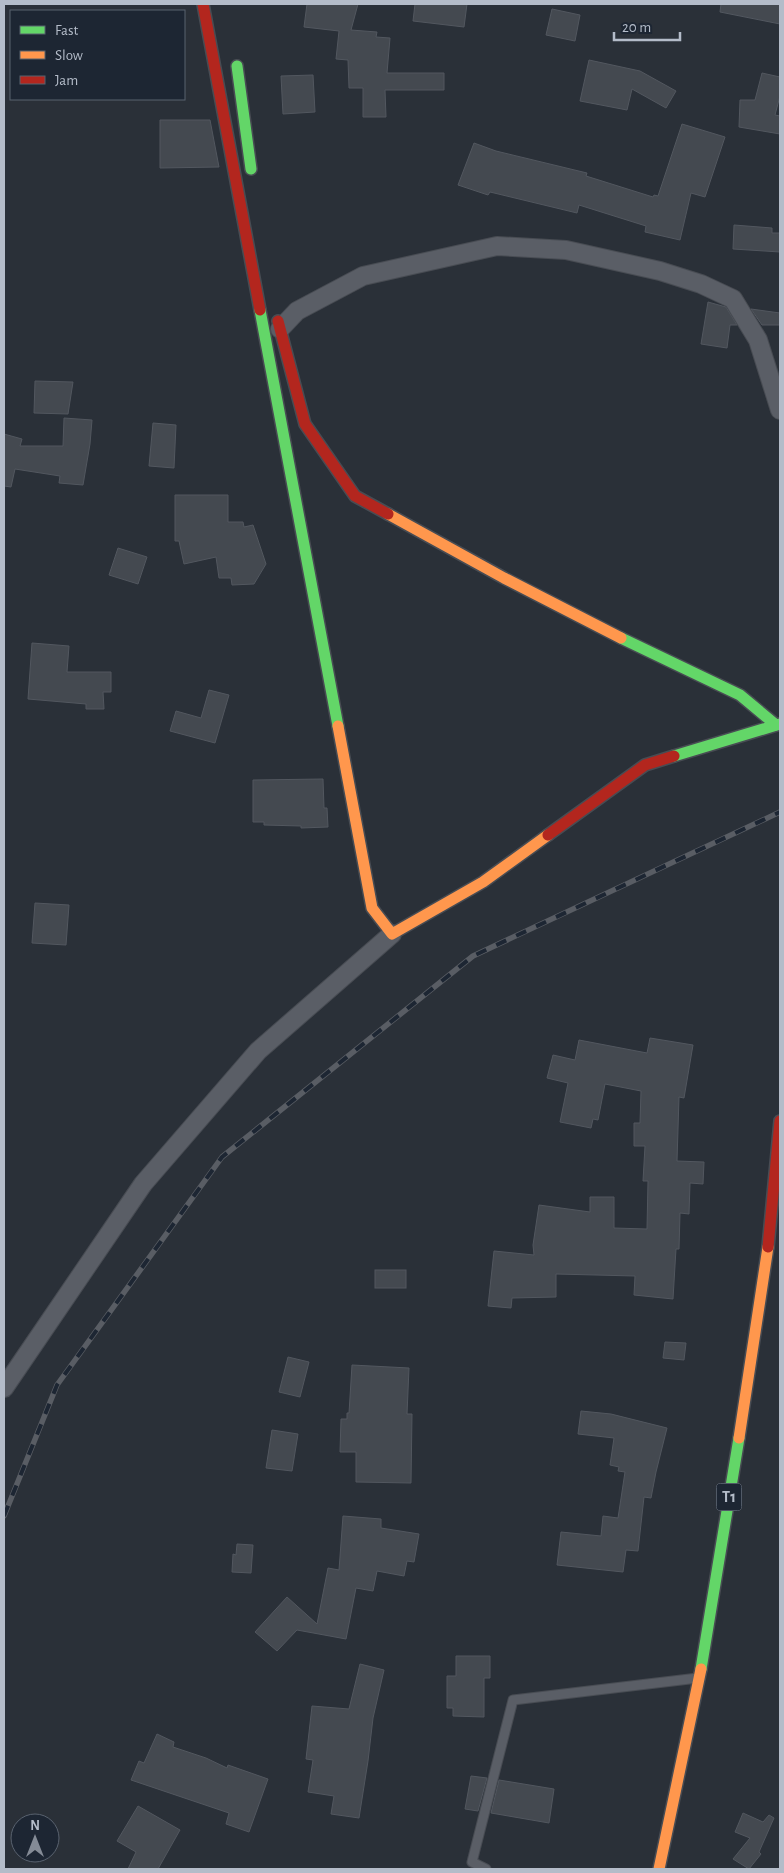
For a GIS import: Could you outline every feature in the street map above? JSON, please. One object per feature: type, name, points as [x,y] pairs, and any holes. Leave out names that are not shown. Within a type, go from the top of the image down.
[{"type":"main road","points":[[203,4],[372,908],[392,934],[483,882],[644,765],[778,725]]},
{"type":"main road","points":[[237,66],[253,184]]},
{"type":"main road","points":[[278,320],[305,424],[355,496],[607,631],[740,695],[778,725]]},
{"type":"main road","name":"T1","points":[[659,1869],[700,1678],[766,1267],[780,1121]]},
{"type":"street","points":[[278,320],[297,312],[363,276],[497,246],[566,250],[660,271],[702,284],[733,299],[758,340],[780,410]]},
{"type":"street","points":[[4,1388],[144,1184],[258,1051],[392,934]]},
{"type":"lane","points":[[486,1869],[472,1862],[513,1700],[700,1678]]},
{"type":"building","points":[[307,4],[358,4],[351,30],[377,32],[376,37],[390,38],[387,73],[444,73],[444,90],[385,90],[386,117],[363,117],[363,88],[349,88],[348,60],[336,59],[339,31],[304,27]]},
{"type":"building","points":[[415,4],[467,4],[464,27],[413,21]]},
{"type":"building","points":[[721,4],[780,4],[780,24],[720,12]]},
{"type":"building","points":[[552,9],[580,15],[575,41],[546,35]]},
{"type":"building","points":[[589,60],[640,71],[676,91],[666,108],[632,89],[627,110],[580,101]]},
{"type":"building","points":[[762,73],[780,77],[780,96],[775,115],[780,116],[780,134],[739,127],[740,100],[755,100]]},
{"type":"building","points":[[313,75],[315,112],[283,114],[281,76]]},
{"type":"building","points":[[160,120],[210,120],[219,167],[160,168]]},
{"type":"building","points":[[682,124],[725,137],[705,197],[691,193],[680,240],[645,232],[646,226],[579,205],[577,213],[490,192],[488,195],[458,185],[474,143],[496,151],[587,173],[586,176],[653,197],[654,195],[658,196]]},
{"type":"building","points":[[734,225],[772,228],[772,233],[780,233],[780,252],[733,249]]},
{"type":"building","points":[[708,302],[726,307],[737,325],[730,325],[727,348],[701,344]]},
{"type":"building","points":[[751,309],[780,313],[780,325],[762,325]]},
{"type":"building","points":[[35,381],[73,382],[68,414],[34,413]]},
{"type":"building","points":[[64,418],[92,420],[83,485],[59,483],[60,476],[15,469],[11,487],[4,486],[4,434],[22,439],[20,446],[63,446]]},
{"type":"building","points":[[153,423],[176,425],[174,468],[149,466]]},
{"type":"building","points":[[175,495],[228,495],[228,522],[243,522],[244,527],[253,525],[266,564],[254,584],[232,585],[231,578],[219,578],[216,557],[184,564],[179,541],[175,541]]},
{"type":"building","points":[[118,548],[147,557],[138,584],[109,575]]},
{"type":"building","points":[[32,643],[69,646],[67,672],[111,672],[111,692],[103,692],[104,709],[86,709],[86,704],[28,699]]},
{"type":"building","points":[[209,690],[229,695],[215,743],[170,731],[176,711],[201,718]]},
{"type":"building","points":[[323,779],[324,808],[327,808],[328,827],[301,828],[301,826],[264,825],[264,822],[253,822],[253,780]]},
{"type":"building","points":[[35,903],[69,905],[66,945],[32,943]]},
{"type":"building","points":[[650,1038],[693,1045],[684,1098],[679,1097],[677,1161],[704,1162],[703,1184],[690,1183],[689,1214],[680,1213],[679,1249],[676,1249],[673,1299],[634,1295],[635,1276],[556,1274],[556,1297],[512,1298],[511,1308],[488,1306],[494,1251],[534,1255],[533,1245],[539,1205],[590,1212],[590,1197],[614,1197],[614,1228],[647,1229],[648,1181],[643,1181],[645,1146],[634,1146],[634,1123],[640,1123],[641,1091],[605,1084],[598,1120],[593,1119],[591,1128],[560,1122],[568,1083],[547,1078],[553,1055],[575,1060],[579,1040],[647,1053]]},
{"type":"building","points":[[375,1270],[406,1270],[406,1288],[375,1288]]},
{"type":"building","points":[[665,1342],[686,1343],[684,1360],[663,1358]]},
{"type":"building","points":[[288,1357],[309,1362],[300,1397],[279,1392]]},
{"type":"building","points":[[352,1365],[409,1368],[407,1414],[412,1414],[411,1483],[356,1482],[356,1452],[340,1452],[341,1419],[347,1419],[347,1413],[349,1413]]},
{"type":"building","points":[[581,1411],[611,1414],[667,1428],[651,1498],[644,1497],[638,1551],[626,1550],[623,1572],[557,1565],[561,1532],[601,1536],[603,1516],[618,1518],[625,1472],[618,1471],[619,1467],[610,1465],[614,1438],[578,1434]]},
{"type":"building","points":[[272,1430],[298,1434],[292,1471],[266,1468]]},
{"type":"building","points":[[343,1516],[381,1519],[381,1528],[419,1534],[414,1562],[407,1561],[404,1576],[377,1571],[373,1591],[356,1588],[346,1639],[297,1630],[277,1651],[255,1632],[287,1597],[317,1624],[328,1568],[339,1570]]},
{"type":"building","points":[[237,1544],[253,1545],[251,1573],[232,1572],[233,1554],[236,1555]]},
{"type":"building","points":[[456,1656],[490,1656],[490,1678],[484,1678],[484,1717],[453,1716],[453,1708],[447,1708],[447,1676],[456,1676]]},
{"type":"building","points":[[360,1664],[384,1670],[373,1718],[359,1818],[331,1814],[334,1796],[308,1792],[313,1760],[306,1759],[312,1706],[349,1709]]},
{"type":"building","points":[[157,1734],[174,1742],[173,1747],[206,1758],[227,1768],[228,1765],[268,1779],[249,1832],[226,1824],[229,1813],[131,1780],[139,1761],[144,1763]]},
{"type":"building","points":[[471,1776],[487,1778],[478,1811],[465,1809]]},
{"type":"building","points":[[499,1780],[554,1789],[549,1823],[491,1813]]},
{"type":"building","points":[[138,1806],[180,1830],[158,1869],[128,1869],[136,1852],[117,1841]]},
{"type":"building","points":[[743,1813],[763,1822],[769,1815],[774,1818],[759,1852],[761,1854],[749,1869],[733,1859],[750,1838],[735,1832]]},
{"type":"railway","points":[[4,1516],[57,1385],[222,1157],[473,956],[780,812]]},
{"type":"traffic: fast","points":[[237,66],[251,169]]},
{"type":"traffic: fast","points":[[260,310],[338,726]]},
{"type":"traffic: fast","points":[[621,638],[740,695],[776,725]]},
{"type":"traffic: fast","points":[[674,756],[780,724]]},
{"type":"traffic: fast","points":[[701,1669],[739,1438]]},
{"type":"traffic: slow","points":[[388,514],[504,578],[621,638]]},
{"type":"traffic: slow","points":[[338,726],[372,908],[392,934],[483,882],[548,835]]},
{"type":"traffic: slow","points":[[739,1438],[768,1247]]},
{"type":"traffic: slow","points":[[659,1869],[701,1669]]},
{"type":"traffic: jam","points":[[203,4],[260,310]]},
{"type":"traffic: jam","points":[[278,321],[305,424],[355,496],[388,514]]},
{"type":"traffic: jam","points":[[548,835],[645,765],[674,756]]},
{"type":"traffic: jam","points":[[768,1247],[780,1121]]}]
